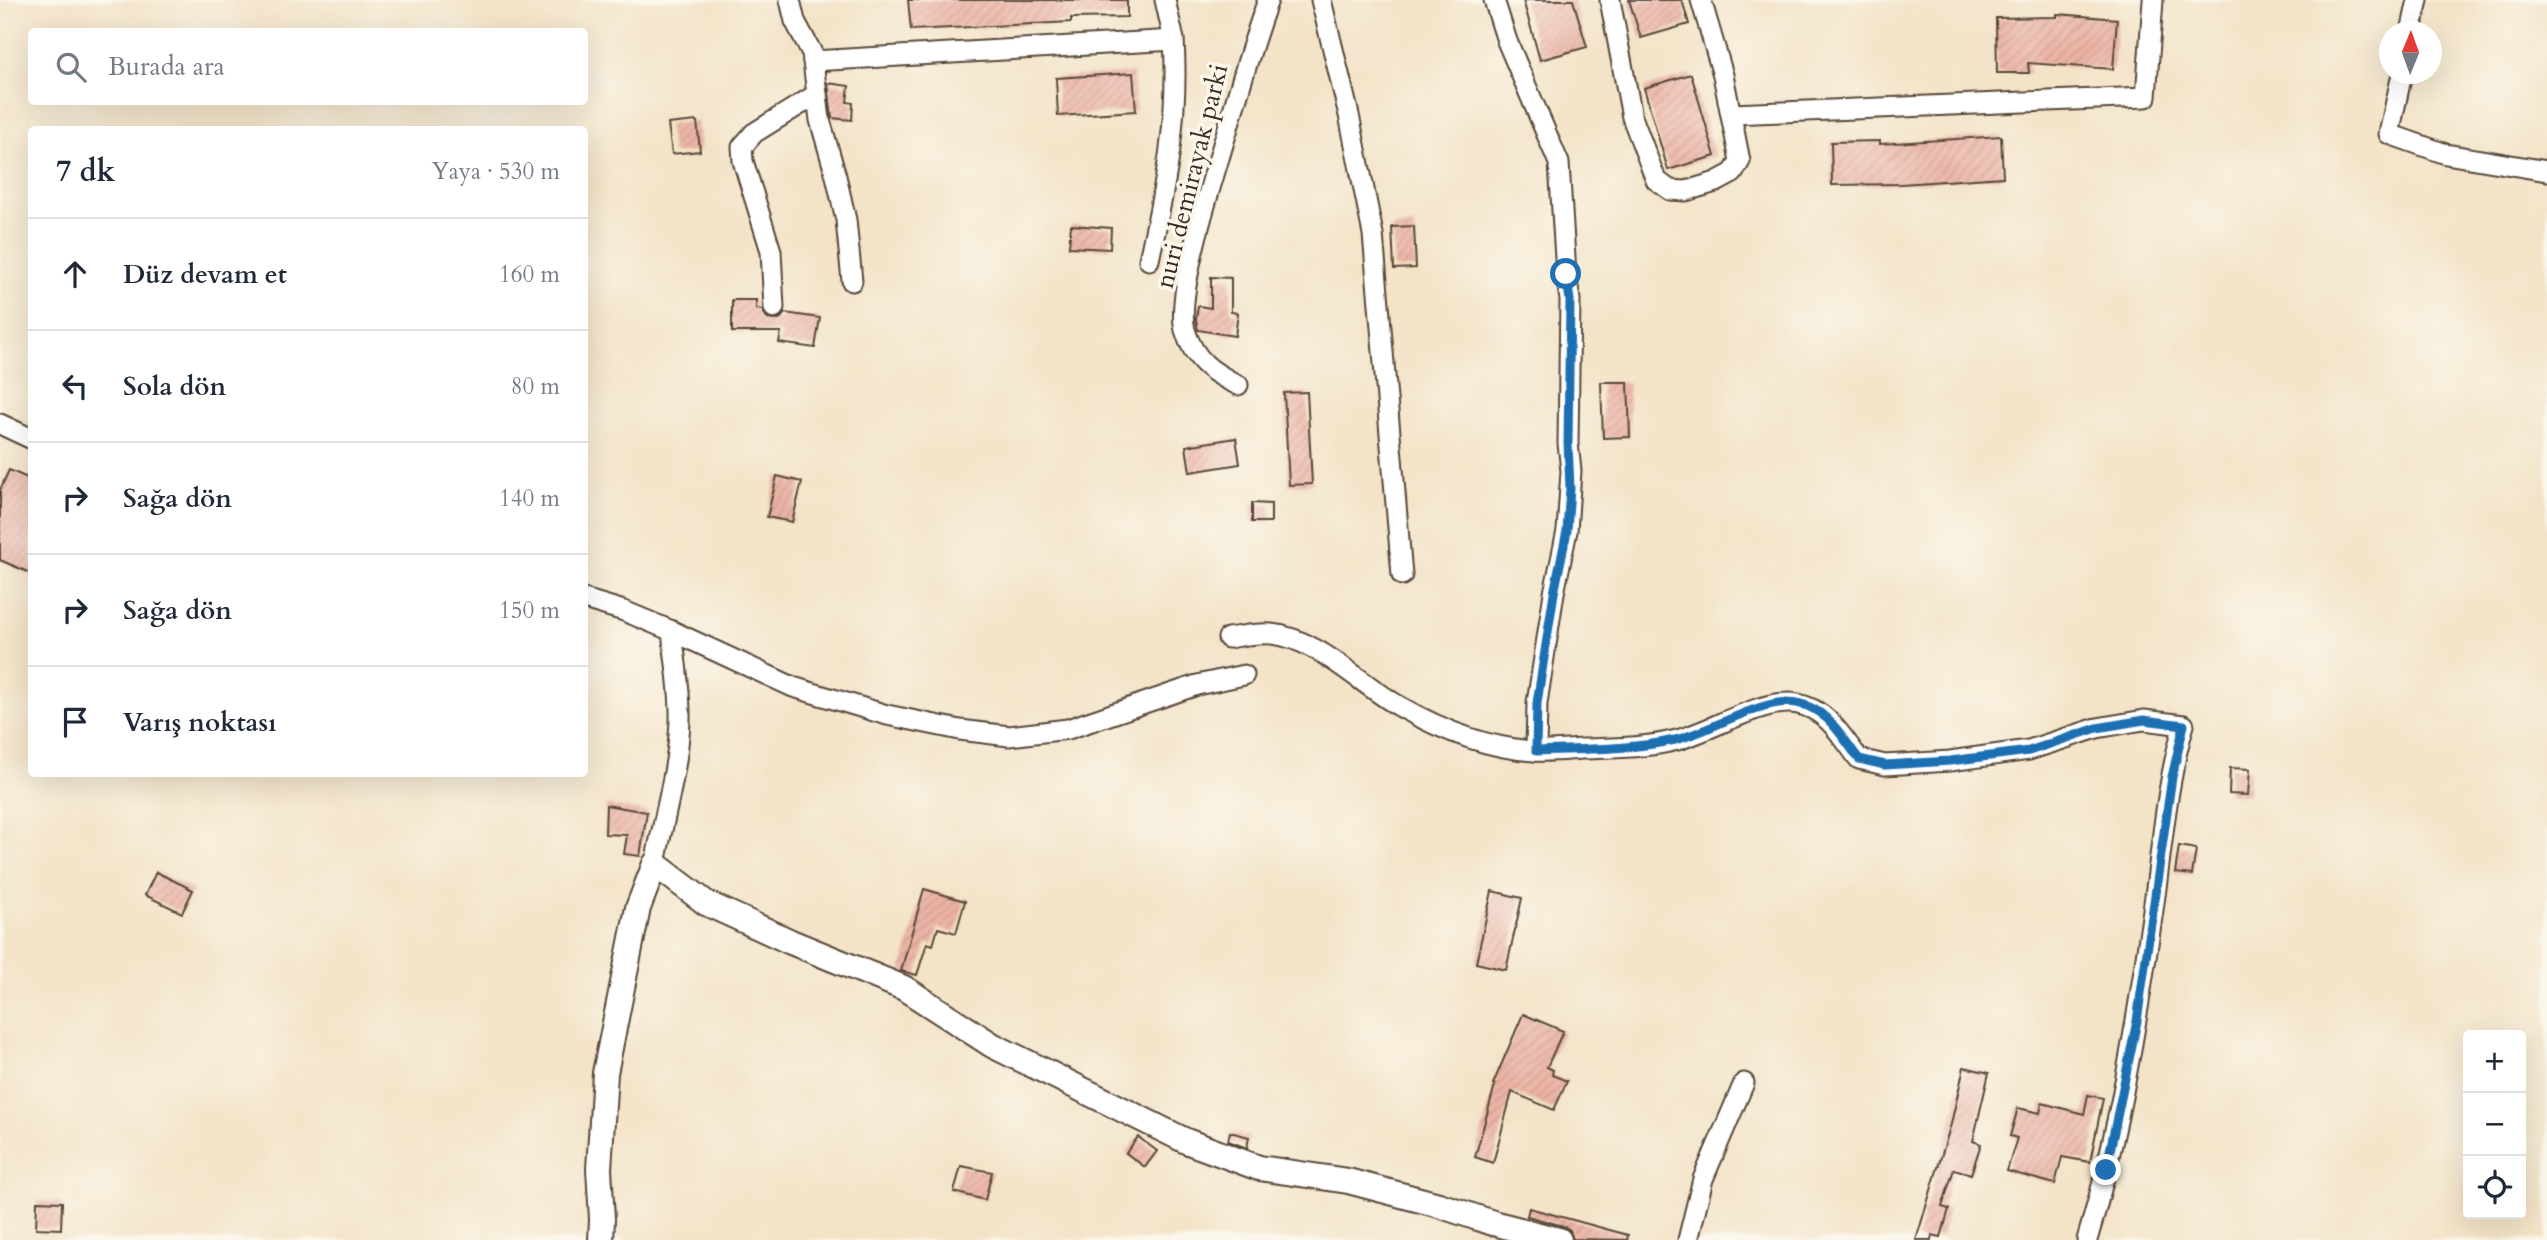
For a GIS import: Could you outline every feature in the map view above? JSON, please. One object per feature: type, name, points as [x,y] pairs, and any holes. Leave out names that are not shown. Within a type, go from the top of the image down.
[{"type":"street","points":[[790,0],[795,21],[812,53],[820,120],[846,220],[852,281]]},
{"type":"street","points":[[1149,260],[1174,129],[1174,40],[1165,0]]},
{"type":"street","name":"nuri demirayak parki","points":[[1238,385],[1220,376],[1197,358],[1185,328],[1184,312],[1200,223],[1255,35],[1268,0]]},
{"type":"street","points":[[1321,0],[1349,115],[1373,234],[1402,575]]},
{"type":"street","points":[[1494,0],[1507,41],[1559,163],[1570,300],[1568,443],[1571,471],[1567,531],[1554,593],[1537,703],[1536,751]]},
{"type":"street","points":[[1610,0],[1632,117],[1656,180],[1670,190],[1686,191],[1716,182],[1733,173],[1740,161],[1723,75],[1701,0]]},
{"type":"street","points":[[1731,114],[2146,97],[2153,0]]},
{"type":"street","points":[[2413,21],[2418,0]]},
{"type":"street","points":[[813,61],[1174,40]]},
{"type":"street","points":[[2400,84],[2389,134],[2446,154],[2547,172]]},
{"type":"street","points":[[774,308],[771,251],[743,161],[741,146],[754,133],[817,94]]},
{"type":"street","points":[[0,424],[28,437]]},
{"type":"street","points":[[588,600],[624,611],[807,691],[887,715],[960,730],[1009,736],[1068,729],[1197,685],[1244,675]]},
{"type":"street","points":[[601,1240],[603,1219],[599,1169],[605,1073],[638,908],[655,864],[678,741],[680,700],[672,631]]},
{"type":"street","points":[[1228,638],[1273,634],[1298,641],[1436,726],[1475,740],[1536,751],[1645,746],[1667,742],[1712,729],[1778,702],[1797,703],[1811,708],[1833,724],[1859,759],[1885,765],[1950,761],[2029,751],[2097,728],[2144,720],[2184,725],[2172,777],[2137,1021],[2106,1170],[2087,1240]]},
{"type":"street","points":[[655,864],[706,903],[779,937],[905,988],[992,1045],[1186,1141],[1259,1168],[1348,1181],[1559,1240]]},
{"type":"street","points":[[1688,1240],[1703,1179],[1744,1083]]},
{"type":"building","points":[[908,0],[1127,0],[1127,17],[1071,18],[1071,22],[911,30]]},
{"type":"building","points":[[1523,0],[1573,0],[1587,47],[1540,60]]},
{"type":"building","points":[[1629,0],[1682,0],[1689,24],[1641,38]]},
{"type":"building","points":[[2057,14],[2117,19],[2113,69],[2028,63],[2029,73],[1997,73],[1996,18],[2057,17]]},
{"type":"building","points":[[1133,73],[1136,111],[1058,116],[1056,78]]},
{"type":"building","points":[[1691,74],[1715,156],[1668,170],[1644,88]]},
{"type":"building","points":[[828,83],[849,86],[847,102],[853,103],[852,120],[832,118]]},
{"type":"building","points":[[697,121],[700,151],[672,154],[668,124]]},
{"type":"building","points":[[2001,136],[2003,177],[1901,184],[1832,185],[1831,142],[1880,141],[1880,144]]},
{"type":"building","points":[[1071,225],[1111,228],[1110,249],[1069,247]]},
{"type":"building","points":[[1414,226],[1416,268],[1394,269],[1392,227]]},
{"type":"building","points":[[1211,277],[1231,278],[1231,312],[1238,313],[1235,336],[1198,330],[1198,306],[1211,308]]},
{"type":"building","points":[[732,300],[756,300],[756,309],[762,310],[768,319],[780,319],[785,313],[820,318],[815,348],[779,343],[781,332],[732,332]]},
{"type":"building","points":[[1601,382],[1628,382],[1630,437],[1603,438]]},
{"type":"building","points":[[1307,392],[1312,484],[1289,485],[1284,393]]},
{"type":"building","points":[[1236,438],[1240,464],[1190,472],[1186,446]]},
{"type":"building","points":[[9,470],[28,478],[28,572],[0,560],[0,490]]},
{"type":"building","points":[[777,476],[802,482],[792,522],[767,517]]},
{"type":"building","points":[[1252,503],[1271,504],[1271,522],[1252,522]]},
{"type":"building","points":[[2230,768],[2250,769],[2248,795],[2229,794]]},
{"type":"building","points":[[606,805],[647,812],[640,856],[624,854],[627,835],[605,834]]},
{"type":"building","points":[[2179,846],[2196,849],[2192,875],[2175,873]]},
{"type":"building","points":[[156,872],[193,890],[182,913],[145,895]]},
{"type":"building","points":[[924,889],[965,901],[956,933],[938,928],[933,945],[927,943],[917,975],[901,971]]},
{"type":"building","points":[[1492,891],[1522,898],[1506,970],[1476,963]]},
{"type":"building","points":[[1523,1014],[1563,1031],[1547,1067],[1553,1070],[1552,1075],[1567,1081],[1554,1110],[1512,1092],[1493,1163],[1475,1157],[1495,1085],[1493,1084]]},
{"type":"building","points":[[1964,1067],[1989,1073],[1973,1141],[1981,1144],[1971,1174],[1954,1169],[1942,1207],[1949,1209],[1941,1237],[1932,1235],[1931,1240],[1916,1240],[1951,1124]]},
{"type":"building","points":[[2088,1095],[2103,1098],[2090,1162],[2062,1157],[2055,1184],[2007,1171],[2017,1138],[2010,1136],[2018,1108],[2040,1113],[2042,1103],[2084,1114]]},
{"type":"building","points":[[1230,1132],[1249,1137],[1247,1148],[1228,1141]]},
{"type":"building","points":[[1138,1137],[1157,1151],[1145,1167],[1126,1153]]},
{"type":"building","points":[[961,1166],[992,1172],[985,1200],[954,1192]]},
{"type":"building","points":[[37,1201],[62,1202],[61,1229],[36,1228]]},
{"type":"building","points":[[1529,1208],[1628,1235],[1627,1240],[1573,1239],[1570,1230],[1563,1226],[1527,1216]]},
{"type":"route","points":[[1566,274],[1570,300],[1570,488],[1567,531],[1554,593],[1537,703],[1536,751],[1645,746],[1678,740],[1778,702],[1797,703],[1824,715],[1859,759],[1885,765],[1950,761],[2029,751],[2097,728],[2144,720],[2184,725],[2172,777],[2137,1021],[2106,1170]]}]
